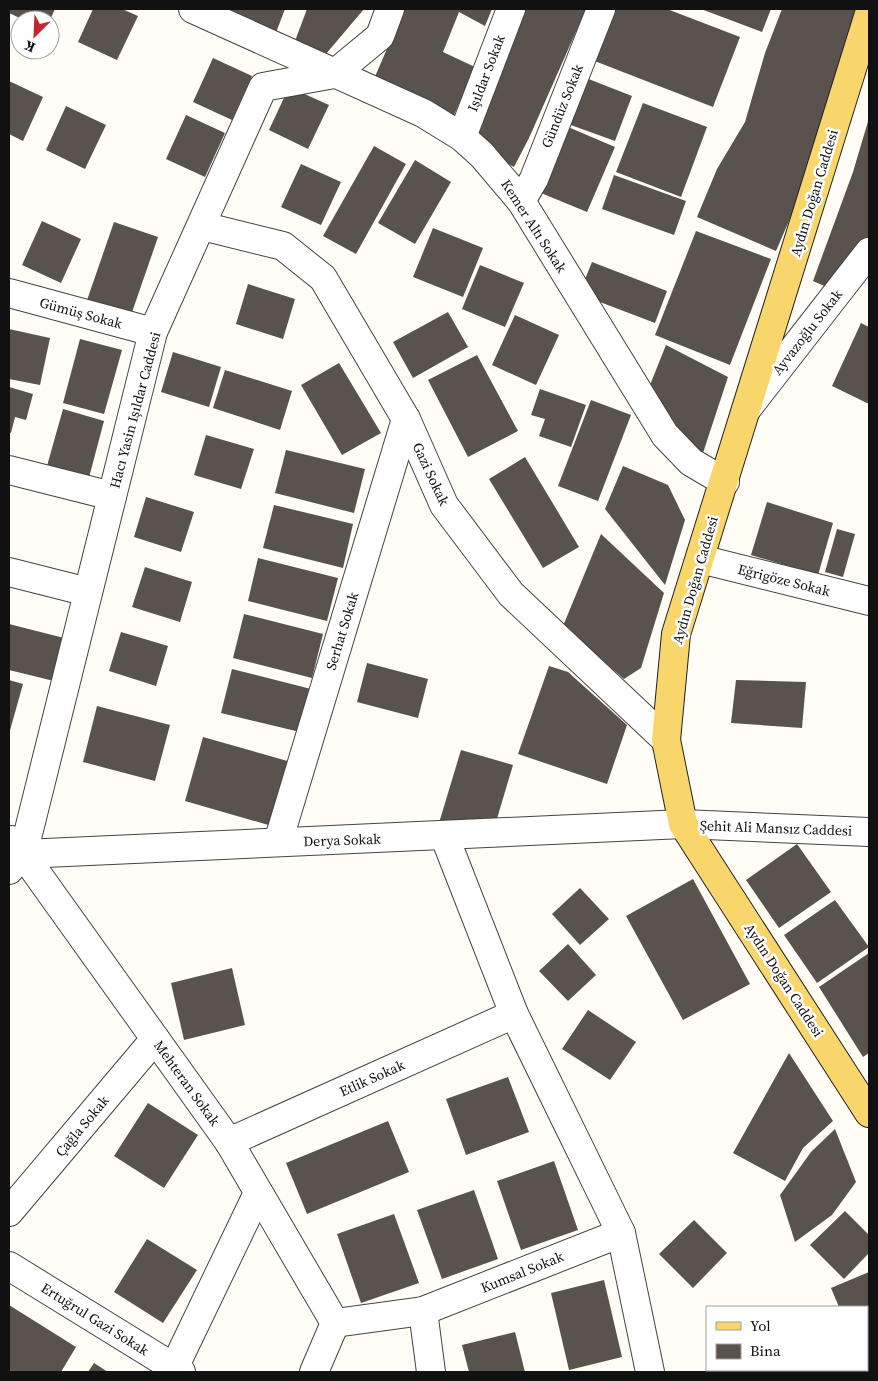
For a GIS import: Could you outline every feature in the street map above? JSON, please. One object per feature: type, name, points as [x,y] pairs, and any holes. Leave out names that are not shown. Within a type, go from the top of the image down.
[{"type":"main road","name":"Aydın Doğan Caddesi","points":[[869,14],[725,482],[676,634],[666,740],[683,824],[869,1112]]},
{"type":"street","name":"Hacı Yasin Işıldar Caddesi","points":[[12,854],[88,592],[153,332],[263,87],[334,74],[380,36],[390,9]]},
{"type":"street","name":"Işıldar Sokak","points":[[462,137],[511,9]]},
{"type":"street","name":"Gündüz Sokak","points":[[521,201],[534,179],[601,9]]},
{"type":"street","name":"Kemer Altı Sokak","points":[[199,10],[334,74],[423,113],[462,137],[482,155],[521,201],[665,435],[691,462],[725,482]]},
{"type":"street","name":"Gazi Sokak","points":[[202,226],[283,246],[324,278],[406,419],[444,505],[511,594],[666,740]]},
{"type":"street","name":"Ayvazoğlu Sokak","points":[[746,412],[869,252]]},
{"type":"street","name":"Gümüş Sokak","points":[[9,293],[153,332]]},
{"type":"street","name":"Serhat Sokak","points":[[278,842],[406,419]]},
{"type":"street","points":[[9,470],[112,496]]},
{"type":"street","name":"Eğrigöze Sokak","points":[[700,559],[869,601]]},
{"type":"street","points":[[9,572],[88,592]]},
{"type":"street","name":"Derya Sokak","points":[[12,854],[683,824]]},
{"type":"street","name":"Şehit Ali Mansız Caddesi","points":[[683,824],[869,832]]},
{"type":"street","points":[[444,835],[514,1014],[621,1233],[650,1372]]},
{"type":"street","name":"Mehteran Sokak","points":[[12,854],[156,1040],[229,1142],[335,1323]]},
{"type":"street","name":"Etlik Sokak","points":[[229,1142],[514,1014]]},
{"type":"street","name":"Çağla Sokak","points":[[9,1212],[156,1040]]},
{"type":"street","points":[[176,1371],[258,1193]]},
{"type":"street","name":"Kumsal Sokak","points":[[335,1323],[423,1311],[621,1233]]},
{"type":"street","name":"Ertuğrul Gazi Sokak","points":[[9,1266],[176,1371]]},
{"type":"street","points":[[423,1311],[431,1372]]},
{"type":"street","points":[[314,1372],[335,1323]]},
{"type":"building","points":[[9,9],[55,9],[10,10],[9,13]]},
{"type":"building","points":[[93,9],[122,9],[138,16],[117,60],[78,42]]},
{"type":"building","points":[[232,9],[285,9],[275,35],[228,17]]},
{"type":"building","points":[[307,9],[364,9],[320,61],[292,49]]},
{"type":"building","points":[[404,9],[492,9],[485,26],[459,12],[443,52],[475,67],[451,122],[371,86]]},
{"type":"building","points":[[519,9],[586,9],[529,138],[514,167],[465,140]]},
{"type":"building","points":[[611,9],[667,9],[740,37],[713,107],[592,60]]},
{"type":"building","points":[[701,9],[771,9],[762,32]]},
{"type":"building","points":[[782,9],[859,9],[812,149],[797,202],[776,251],[697,217],[717,169],[745,122],[765,53]]},
{"type":"building","points":[[213,58],[252,76],[232,120],[193,102]]},
{"type":"building","points":[[586,78],[632,96],[615,141],[568,124]]},
{"type":"building","points":[[9,81],[43,97],[23,141],[9,134]]},
{"type":"building","points":[[289,87],[329,105],[308,149],[269,130]]},
{"type":"building","points":[[643,103],[707,127],[681,197],[616,172]]},
{"type":"building","points":[[66,106],[106,125],[85,169],[46,150]]},
{"type":"building","points":[[186,115],[225,133],[205,177],[166,159]]},
{"type":"building","points":[[869,118],[869,241],[831,289],[813,281],[853,172]]},
{"type":"building","points":[[568,127],[615,147],[587,212],[541,193]]},
{"type":"building","points":[[374,146],[406,164],[356,254],[323,236]]},
{"type":"building","points":[[415,160],[451,182],[415,244],[378,223]]},
{"type":"building","points":[[301,164],[341,182],[321,225],[281,207]]},
{"type":"building","points":[[614,175],[686,201],[674,235],[602,209]]},
{"type":"building","points":[[42,221],[81,239],[61,283],[22,265]]},
{"type":"building","points":[[114,222],[158,237],[129,321],[85,306]]},
{"type":"building","points":[[433,228],[483,248],[463,297],[413,277]]},
{"type":"building","points":[[696,231],[771,259],[730,365],[655,335]]},
{"type":"building","points":[[592,262],[667,291],[655,323],[579,294]]},
{"type":"building","points":[[480,265],[524,283],[505,327],[462,309]]},
{"type":"building","points":[[248,284],[295,299],[283,339],[236,324]]},
{"type":"building","points":[[448,312],[468,347],[413,378],[393,342]]},
{"type":"building","points":[[515,315],[559,335],[536,385],[492,365]]},
{"type":"building","points":[[861,323],[869,327],[869,404],[832,386]]},
{"type":"building","points":[[9,329],[50,338],[40,385],[9,379]]},
{"type":"building","points":[[80,339],[122,350],[104,414],[63,403]]},
{"type":"building","points":[[666,345],[728,377],[700,462],[646,395]]},
{"type":"building","points":[[173,352],[221,367],[209,407],[161,392]]},
{"type":"building","points":[[477,355],[518,431],[468,457],[428,380]]},
{"type":"building","points":[[339,363],[381,433],[342,455],[301,385]]},
{"type":"building","points":[[225,370],[292,391],[280,430],[213,408]]},
{"type":"building","points":[[9,387],[33,394],[26,420],[15,417],[11,433],[9,432]]},
{"type":"building","points":[[540,389],[586,405],[571,447],[539,436],[545,419],[531,415]]},
{"type":"building","points":[[591,400],[631,415],[598,501],[558,486]]},
{"type":"building","points":[[63,409],[104,421],[87,485],[45,473]]},
{"type":"building","points":[[206,435],[254,449],[241,489],[194,475]]},
{"type":"building","points":[[286,450],[365,469],[354,513],[275,493]]},
{"type":"building","points":[[525,457],[579,547],[543,568],[489,479]]},
{"type":"building","points":[[623,466],[668,485],[685,520],[665,585],[605,509]]},
{"type":"building","points":[[146,497],[194,512],[181,552],[134,537]]},
{"type":"building","points":[[767,502],[833,523],[818,575],[751,555]]},
{"type":"building","points":[[274,505],[353,524],[343,568],[263,548]]},
{"type":"building","points":[[837,529],[855,534],[843,577],[825,572]]},
{"type":"building","points":[[601,534],[664,593],[641,668],[624,679],[563,626]]},
{"type":"building","points":[[258,558],[338,578],[327,621],[248,601]]},
{"type":"building","points":[[145,567],[192,582],[180,622],[132,607]]},
{"type":"building","points":[[244,614],[323,634],[312,678],[233,658]]},
{"type":"building","points":[[9,624],[64,638],[54,681],[9,670]]},
{"type":"building","points":[[121,632],[168,646],[156,686],[109,671]]},
{"type":"building","points":[[367,663],[428,679],[418,718],[357,702]]},
{"type":"building","points":[[549,666],[568,672],[627,725],[607,784],[518,754]]},
{"type":"building","points":[[232,669],[311,689],[300,732],[221,713]]},
{"type":"building","points":[[9,680],[23,684],[9,734]]},
{"type":"building","points":[[736,680],[806,682],[802,728],[731,723]]},
{"type":"building","points":[[97,706],[170,725],[155,781],[83,762]]},
{"type":"building","points":[[203,737],[291,762],[272,826],[185,801]]},
{"type":"building","points":[[461,750],[513,765],[496,822],[439,823]]},
{"type":"building","points":[[797,844],[831,892],[779,928],[746,880]]},
{"type":"building","points":[[693,879],[750,984],[683,1020],[626,916]]},
{"type":"building","points":[[580,888],[609,919],[580,945],[552,914]]},
{"type":"building","points":[[835,900],[869,947],[817,983],[784,935]]},
{"type":"building","points":[[568,944],[596,975],[568,1001],[539,971]]},
{"type":"building","points":[[869,953],[869,1053],[863,1057],[819,987]]},
{"type":"building","points":[[232,968],[245,1025],[184,1040],[171,983]]},
{"type":"building","points":[[588,1010],[636,1042],[610,1080],[562,1049]]},
{"type":"building","points":[[789,1053],[833,1121],[803,1148],[785,1181],[733,1153]]},
{"type":"building","points":[[508,1077],[529,1132],[466,1155],[446,1099]]},
{"type":"building","points":[[148,1103],[198,1135],[164,1188],[114,1156]]},
{"type":"building","points":[[388,1121],[409,1172],[307,1214],[286,1163]]},
{"type":"building","points":[[835,1129],[856,1182],[832,1215],[795,1242],[780,1195],[811,1152]]},
{"type":"building","points":[[554,1161],[578,1230],[521,1250],[497,1181]]},
{"type":"building","points":[[474,1190],[498,1259],[442,1279],[417,1210]]},
{"type":"building","points":[[845,1211],[869,1235],[869,1253],[844,1279],[810,1245]]},
{"type":"building","points":[[394,1214],[419,1283],[361,1303],[337,1234]]},
{"type":"building","points":[[694,1220],[727,1253],[693,1288],[659,1254]]},
{"type":"building","points":[[147,1239],[197,1270],[163,1323],[114,1292]]},
{"type":"building","points":[[869,1272],[869,1323],[868,1306],[839,1306],[831,1288]]},
{"type":"building","points":[[604,1280],[622,1357],[569,1370],[551,1293]]},
{"type":"building","points":[[9,1305],[76,1347],[61,1372],[9,1372]]},
{"type":"building","points":[[515,1332],[525,1372],[469,1372],[462,1345]]},
{"type":"building","points":[[94,1363],[108,1372],[88,1372]]}]
